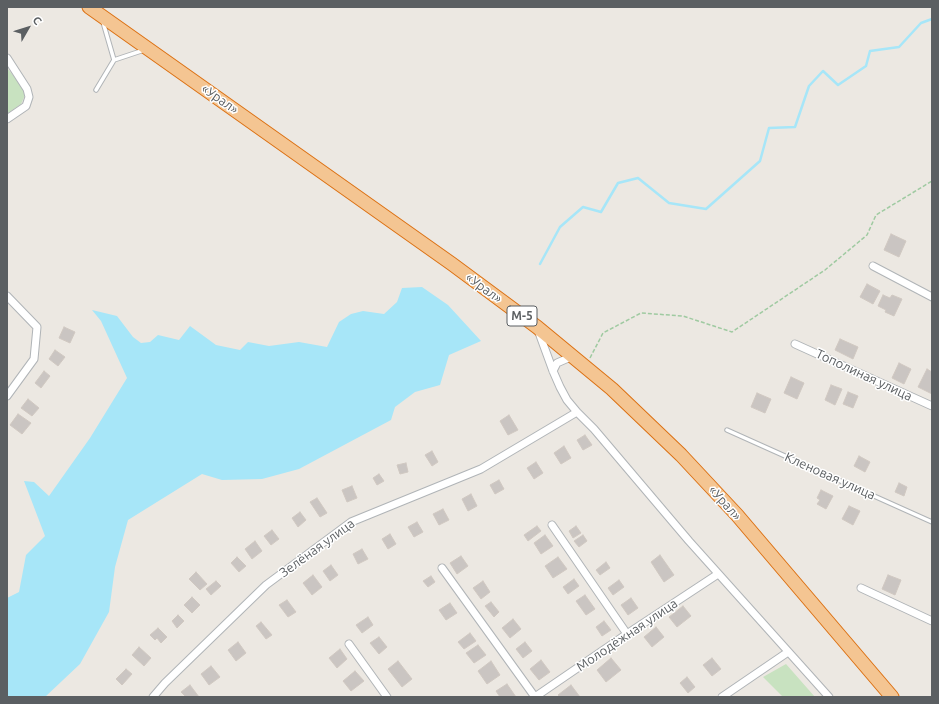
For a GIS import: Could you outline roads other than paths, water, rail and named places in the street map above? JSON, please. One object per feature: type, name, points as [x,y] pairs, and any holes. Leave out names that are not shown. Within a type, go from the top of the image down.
[{"type":"highway","name":"«Урал»","points":[[89,7],[384,215],[537,327],[586,366],[646,420],[709,485],[778,562],[892,697]]},
{"type":"street","points":[[7,58],[27,89],[29,97],[26,106],[7,119]]},
{"type":"street","points":[[873,266],[932,297]]},
{"type":"street","points":[[7,296],[37,327],[34,359],[7,396]]},
{"type":"street","points":[[537,327],[553,371],[567,400],[576,412],[594,429],[718,574],[829,697]]},
{"type":"street","name":"Тополиная улица","points":[[795,344],[932,406]]},
{"type":"street","points":[[553,371],[557,363],[573,356]]},
{"type":"street","name":"Зелёная улица","points":[[153,697],[165,683],[266,585],[351,522],[481,469],[576,412]]},
{"type":"street","points":[[552,525],[627,634]]},
{"type":"street","points":[[442,568],[535,697]]},
{"type":"street","name":"Молодёжная улица","points":[[535,697],[718,574]]},
{"type":"street","points":[[860,588],[932,621]]},
{"type":"street","points":[[349,644],[387,697]]},
{"type":"street","points":[[722,697],[788,652]]},
{"type":"lane","points":[[101,15],[114,60]]},
{"type":"lane","points":[[96,90],[114,60],[149,49]]},
{"type":"lane","name":"Кленовая улица","points":[[728,430],[932,522]]},
{"type":"water","points":[[422,287],[448,305],[481,341],[449,355],[440,385],[415,392],[395,407],[391,420],[299,469],[262,479],[222,480],[202,474],[128,520],[115,567],[109,612],[80,664],[45,697],[7,697],[7,598],[19,592],[26,555],[45,536],[24,481],[34,482],[49,496],[90,438],[127,378],[101,321],[92,310],[117,316],[133,337],[141,343],[150,342],[158,335],[179,340],[190,326],[216,345],[240,350],[248,342],[269,346],[299,342],[327,347],[339,322],[351,314],[363,311],[384,314],[397,302],[402,288]]},
{"type":"waterway","points":[[540,264],[560,227],[583,207],[601,212],[618,183],[638,178],[669,203],[706,209],[760,161],[769,128],[795,127],[809,86],[823,71],[838,85],[866,66],[870,51],[899,47],[921,23],[932,19]]}]
